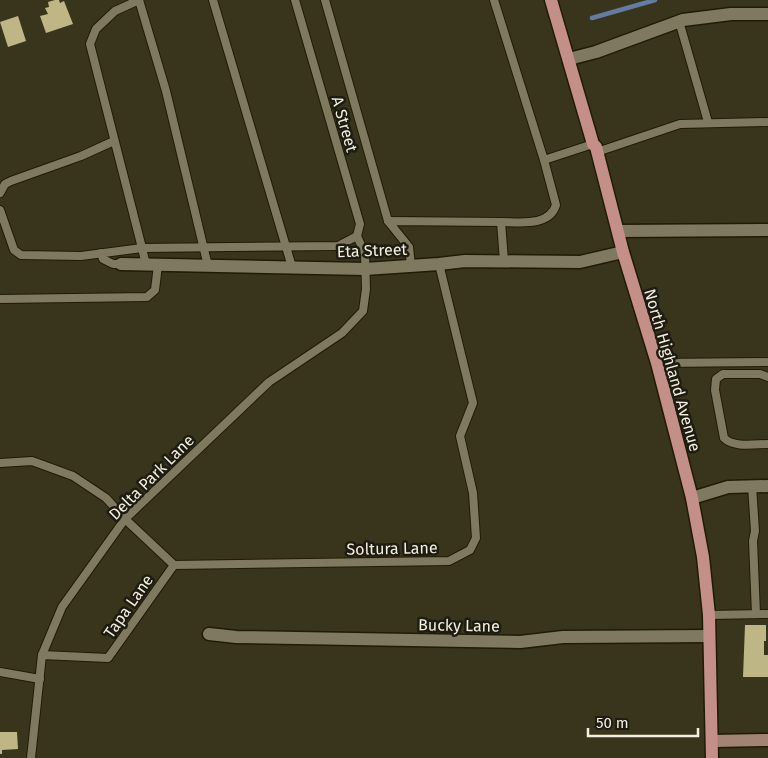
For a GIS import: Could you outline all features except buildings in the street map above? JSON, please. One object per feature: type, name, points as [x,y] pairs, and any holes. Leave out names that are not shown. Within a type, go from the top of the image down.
[{"type":"main road","name":"North Highland Avenue","points":[[551,0],[595,148],[623,252],[657,363],[692,498],[703,557],[709,615],[712,758]]},
{"type":"street","points":[[569,59],[596,52],[679,22],[731,14],[768,14]]},
{"type":"street","points":[[618,231],[768,230]]},
{"type":"street","name":"Eta Street","points":[[122,264],[365,269],[465,261],[580,262],[623,252]]},
{"type":"street","points":[[692,498],[728,487],[768,486]]},
{"type":"street","name":"Bucky Lane","points":[[209,634],[236,637],[520,642],[563,637],[709,636]]},
{"type":"street","points":[[712,742],[768,740]]},
{"type":"lane","points":[[0,299],[148,297],[155,290],[152,265],[142,248],[90,44],[96,29],[109,17],[139,0],[166,91],[208,266]]},
{"type":"lane","points":[[213,0],[292,267]]},
{"type":"lane","name":"A Street","points":[[295,0],[360,224],[357,236],[365,254],[365,269]]},
{"type":"lane","points":[[325,0],[388,221],[408,247],[411,266]]},
{"type":"lane","points":[[388,221],[502,222],[540,220],[549,217],[554,212],[556,205],[544,160],[494,0]]},
{"type":"lane","points":[[679,22],[708,122]]},
{"type":"lane","points":[[544,160],[680,124],[768,122]]},
{"type":"lane","points":[[0,193],[5,184],[10,181],[80,156],[114,141]]},
{"type":"lane","points":[[0,210],[14,250],[21,255],[81,256],[142,248],[338,246],[357,236]]},
{"type":"lane","points":[[502,222],[504,261]]},
{"type":"lane","points":[[101,253],[103,259],[113,264],[122,264]]},
{"type":"lane","name":"Soltura Lane","points":[[174,565],[449,561],[470,550],[476,538],[473,493],[460,436],[473,403],[439,264]]},
{"type":"lane","name":"Delta Park Lane","points":[[31,758],[42,655],[62,607],[125,519],[269,382],[342,333],[363,311],[366,289],[365,269]]},
{"type":"lane","points":[[657,363],[768,362]]},
{"type":"lane","points":[[768,377],[760,374],[723,374],[716,379],[715,390],[724,438],[735,444],[768,444]]},
{"type":"lane","points":[[0,463],[32,461],[73,476],[106,498],[125,519],[174,565]]},
{"type":"lane","points":[[752,486],[755,531],[753,541],[756,614]]},
{"type":"lane","name":"Tapa Lane","points":[[42,655],[108,658],[174,565]]},
{"type":"lane","points":[[709,615],[768,614]]},
{"type":"lane","points":[[0,672],[40,679]]},
{"type":"waterway","points":[[592,18],[655,0]]}]
